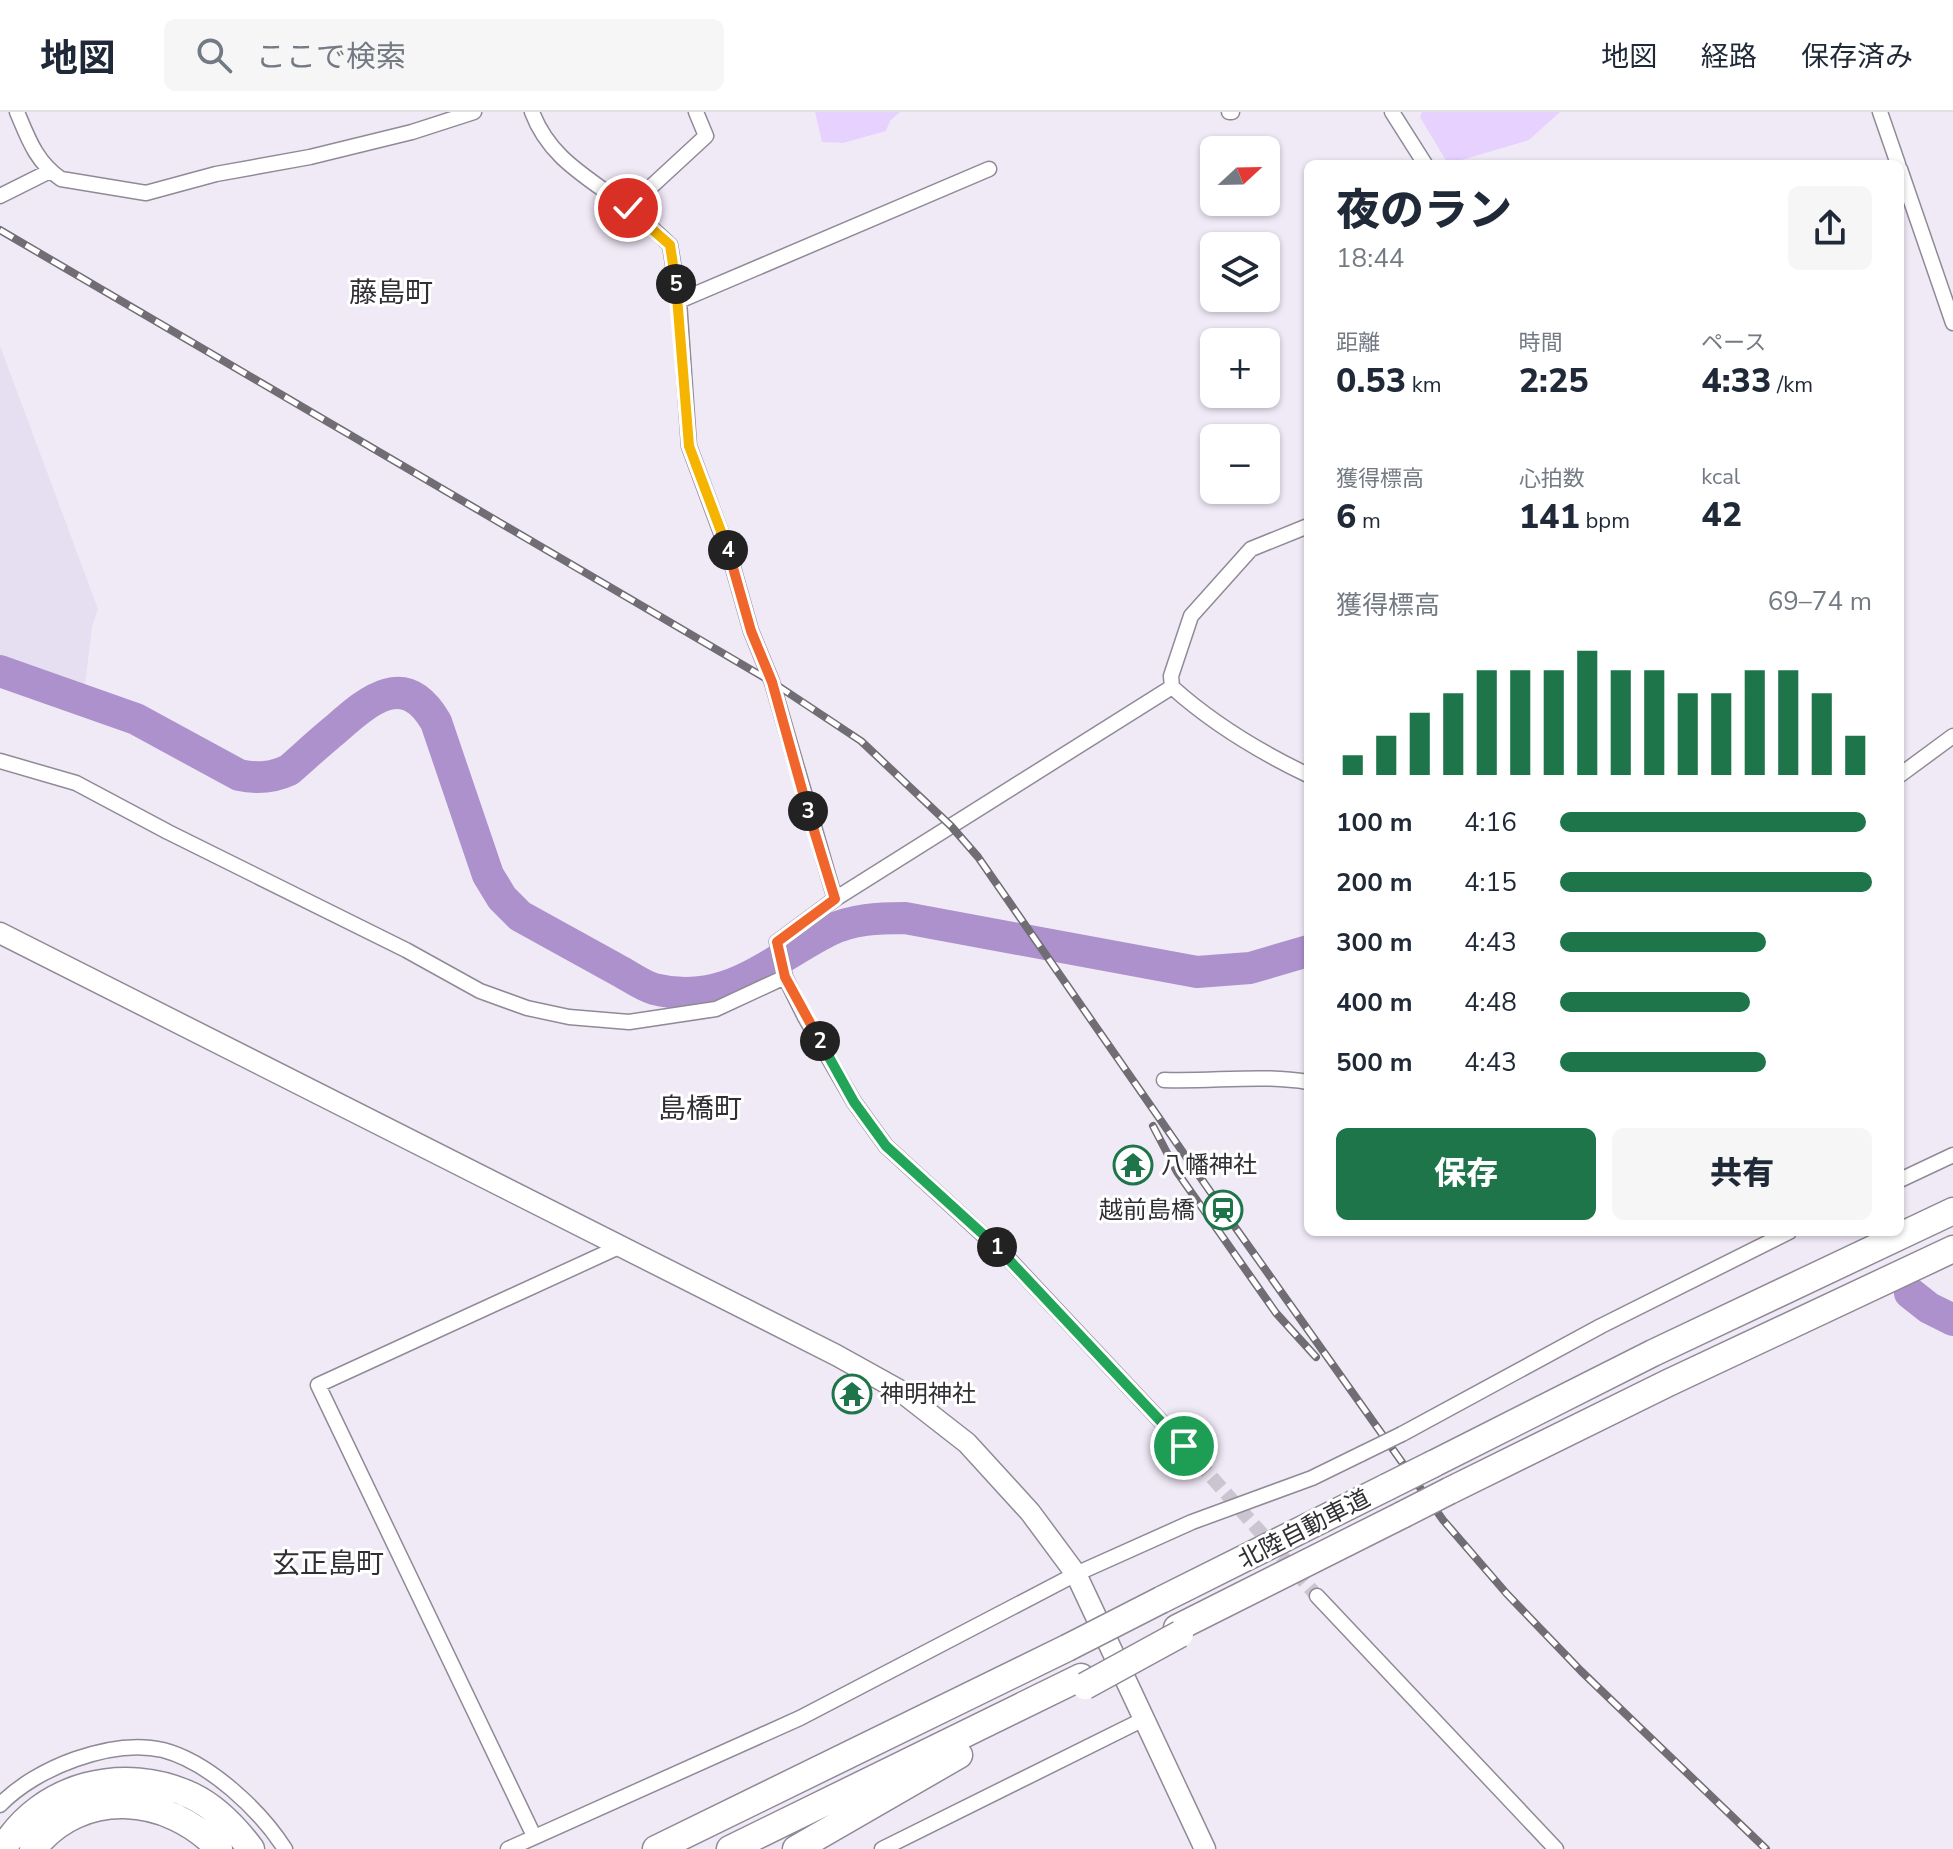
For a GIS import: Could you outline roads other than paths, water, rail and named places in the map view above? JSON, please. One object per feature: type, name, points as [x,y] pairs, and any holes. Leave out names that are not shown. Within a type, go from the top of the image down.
[{"type":"highway","name":"北陸自動車道","points":[[1904,1234],[1953,1211]]},
{"type":"highway","name":"北陸自動車道","points":[[656,1849],[1067,1648],[1653,1353],[1900,1236]]},
{"type":"highway","name":"北陸自動車道","points":[[730,1849],[1083,1682],[1271,1581],[1449,1491],[1668,1383],[1953,1249]]},
{"type":"highway","points":[[796,1849],[1083,1682]]},
{"type":"highway","points":[[3,1849],[28,1817],[49,1801],[74,1789],[105,1781],[165,1786],[193,1797],[222,1817],[251,1849]]},
{"type":"highway","points":[[33,1849],[54,1827],[77,1815],[104,1806],[133,1805],[160,1809],[185,1822],[219,1849]]},
{"type":"highway","points":[[640,1849],[716,1820]]},
{"type":"street","points":[[17,112],[36,155],[61,179],[146,193],[216,174],[310,157],[412,132],[474,112]]},
{"type":"street","points":[[532,112],[538,129],[572,170],[628,208],[670,245],[679,301],[689,446],[730,557],[751,631],[772,682],[835,899]]},
{"type":"street","points":[[628,208],[706,136],[696,112]]},
{"type":"street","points":[[1392,112],[1422,160]]},
{"type":"street","points":[[1880,112],[1897,160]]},
{"type":"street","points":[[679,301],[989,169]]},
{"type":"street","points":[[0,196],[50,171]]},
{"type":"street","points":[[1904,181],[1953,323]]},
{"type":"street","points":[[1304,528],[1251,549],[1191,616],[1171,676],[1172,687],[1189,702],[1268,755],[1304,773]]},
{"type":"street","points":[[1172,687],[835,899],[777,942],[782,965],[854,1102],[886,1146],[1004,1254],[1184,1446]]},
{"type":"street","points":[[1904,772],[1953,736]]},
{"type":"street","points":[[0,761],[76,783],[406,950],[480,991],[527,1008],[569,1017],[629,1022],[716,1009],[782,965]]},
{"type":"street","points":[[0,933],[836,1355],[919,1404],[967,1443],[1007,1486],[1076,1574],[1205,1849]]},
{"type":"street","points":[[1164,1080],[1222,1077],[1304,1081]]},
{"type":"street","points":[[1904,1178],[1953,1155]]},
{"type":"street","points":[[508,1849],[800,1718],[1076,1574],[1192,1522],[1312,1478],[1402,1434],[1601,1326],[1781,1236]]},
{"type":"street","points":[[534,1836],[318,1385],[621,1246]]},
{"type":"street","points":[[1317,1596],[1556,1849]]},
{"type":"street","points":[[882,1849],[1144,1719]]},
{"type":"street","points":[[0,1805],[13,1791],[39,1773],[68,1760],[130,1749],[163,1750],[229,1787],[256,1812],[285,1849]]},
{"type":"waterway","points":[[0,671],[136,719],[239,775],[252,777],[289,770],[374,700],[387,694],[400,693],[412,697],[424,706],[436,722],[488,875],[502,898],[520,916],[654,989],[680,993],[704,992],[726,986],[837,927],[885,918],[905,918],[1197,972],[1250,968],[1304,952]]},
{"type":"waterway","points":[[1910,1293],[1929,1308],[1953,1320]]},
{"type":"tunnel","points":[[1184,1446],[1317,1596]]},
{"type":"railway","points":[[0,230],[772,682],[861,741],[951,826],[978,857],[1443,1520],[1507,1594],[1581,1671],[1766,1849]]},
{"type":"railway","points":[[1153,1126],[1177,1172],[1276,1313],[1316,1357]]},
{"type":"place","name":"八幡神社","points":[[1133,1165]]},
{"type":"place","name":"越前島橋","points":[[1223,1210]]},
{"type":"place","name":"神明神社","points":[[852,1394]]},
{"type":"district","name":"藤島町","points":[[391,292]]},
{"type":"district","name":"島橋町","points":[[700,1108]]},
{"type":"district","name":"玄正島町","points":[[328,1563]]}]
